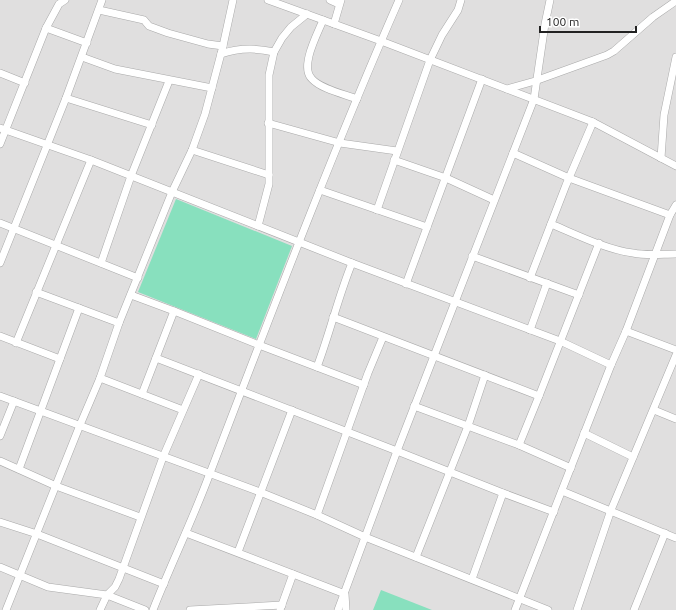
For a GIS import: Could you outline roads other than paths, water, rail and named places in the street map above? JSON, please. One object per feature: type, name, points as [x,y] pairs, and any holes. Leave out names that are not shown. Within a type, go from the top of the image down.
[{"type":"street","points":[[0,144],[3,129],[25,83],[46,28],[59,4],[65,0]]},
{"type":"street","points":[[0,263],[48,145],[87,44],[102,0]]},
{"type":"street","points":[[6,610],[100,378],[119,323],[172,192],[192,150],[205,114],[224,46],[233,0]]},
{"type":"street","points":[[268,0],[381,41],[593,122],[676,166]]},
{"type":"street","points":[[330,0],[340,2],[334,24]]},
{"type":"street","points":[[153,610],[210,474],[258,345],[320,190],[399,0]]},
{"type":"street","points":[[377,210],[430,60],[442,35],[458,10],[461,0]]},
{"type":"street","points":[[338,610],[397,450],[534,99],[535,81],[550,0]]},
{"type":"street","points":[[507,89],[535,81],[614,51],[653,17],[676,1]]},
{"type":"street","points":[[99,10],[144,20],[149,26],[168,33],[208,44],[224,46]]},
{"type":"street","points":[[258,226],[269,184],[269,75],[274,52],[282,38],[291,27],[307,14]]},
{"type":"street","points":[[323,20],[309,53],[308,72],[310,78],[319,84],[357,99]]},
{"type":"street","points":[[46,28],[87,44]]},
{"type":"street","points":[[221,54],[239,50],[262,49],[274,52]]},
{"type":"street","points":[[82,57],[115,69],[212,88]]},
{"type":"street","points":[[662,158],[664,115],[676,57]]},
{"type":"street","points":[[0,73],[25,83]]},
{"type":"street","points":[[406,284],[482,79]]},
{"type":"street","points":[[101,263],[132,176],[170,80]]},
{"type":"street","points":[[66,98],[152,125]]},
{"type":"street","points":[[530,278],[569,178],[593,122]]},
{"type":"street","points":[[268,123],[340,142],[397,150]]},
{"type":"street","points":[[3,129],[91,160],[455,303],[560,341],[612,365]]},
{"type":"street","points":[[192,150],[269,175]]},
{"type":"street","points":[[513,153],[569,178],[670,215]]},
{"type":"street","points":[[16,343],[91,160]]},
{"type":"street","points":[[394,160],[446,178],[494,200]]},
{"type":"street","points":[[320,190],[427,227]]},
{"type":"street","points":[[516,610],[670,215],[676,205]]},
{"type":"street","points":[[0,223],[138,278]]},
{"type":"street","points":[[551,224],[599,243],[632,253],[676,254]]},
{"type":"street","points":[[519,445],[599,243]]},
{"type":"street","points":[[472,256],[579,295]]},
{"type":"street","points":[[317,367],[352,263]]},
{"type":"street","points":[[530,330],[547,283]]},
{"type":"street","points":[[36,292],[119,323]]},
{"type":"street","points":[[131,296],[174,311],[364,385]]},
{"type":"street","points":[[19,469],[79,308]]},
{"type":"street","points":[[142,394],[174,311]]},
{"type":"street","points":[[333,317],[539,396]]},
{"type":"street","points":[[626,331],[676,350]]},
{"type":"street","points":[[0,336],[60,360]]},
{"type":"street","points":[[317,515],[383,337]]},
{"type":"street","points":[[577,610],[611,510],[676,355]]},
{"type":"street","points":[[156,358],[554,512]]},
{"type":"street","points":[[100,610],[107,595],[115,587],[163,457],[199,374]]},
{"type":"street","points":[[416,558],[468,426],[485,375]]},
{"type":"street","points":[[100,378],[184,410]]},
{"type":"street","points":[[0,396],[260,492],[416,558],[548,610]]},
{"type":"street","points":[[0,436],[14,401]]},
{"type":"street","points":[[414,406],[519,445],[571,468]]},
{"type":"street","points":[[238,552],[292,410]]},
{"type":"street","points":[[654,410],[676,419]]},
{"type":"street","points":[[584,434],[633,457]]},
{"type":"street","points":[[0,461],[56,486],[140,517]]},
{"type":"street","points":[[562,491],[676,538]]},
{"type":"street","points":[[472,579],[503,493]]},
{"type":"street","points":[[0,522],[37,534],[164,584]]},
{"type":"street","points":[[186,533],[345,594]]},
{"type":"street","points":[[634,610],[665,533]]},
{"type":"street","points":[[0,567],[48,587],[107,595],[145,610]]},
{"type":"street","points":[[190,610],[281,607],[293,574]]},
{"type":"street","points":[[345,594],[346,610]]}]
